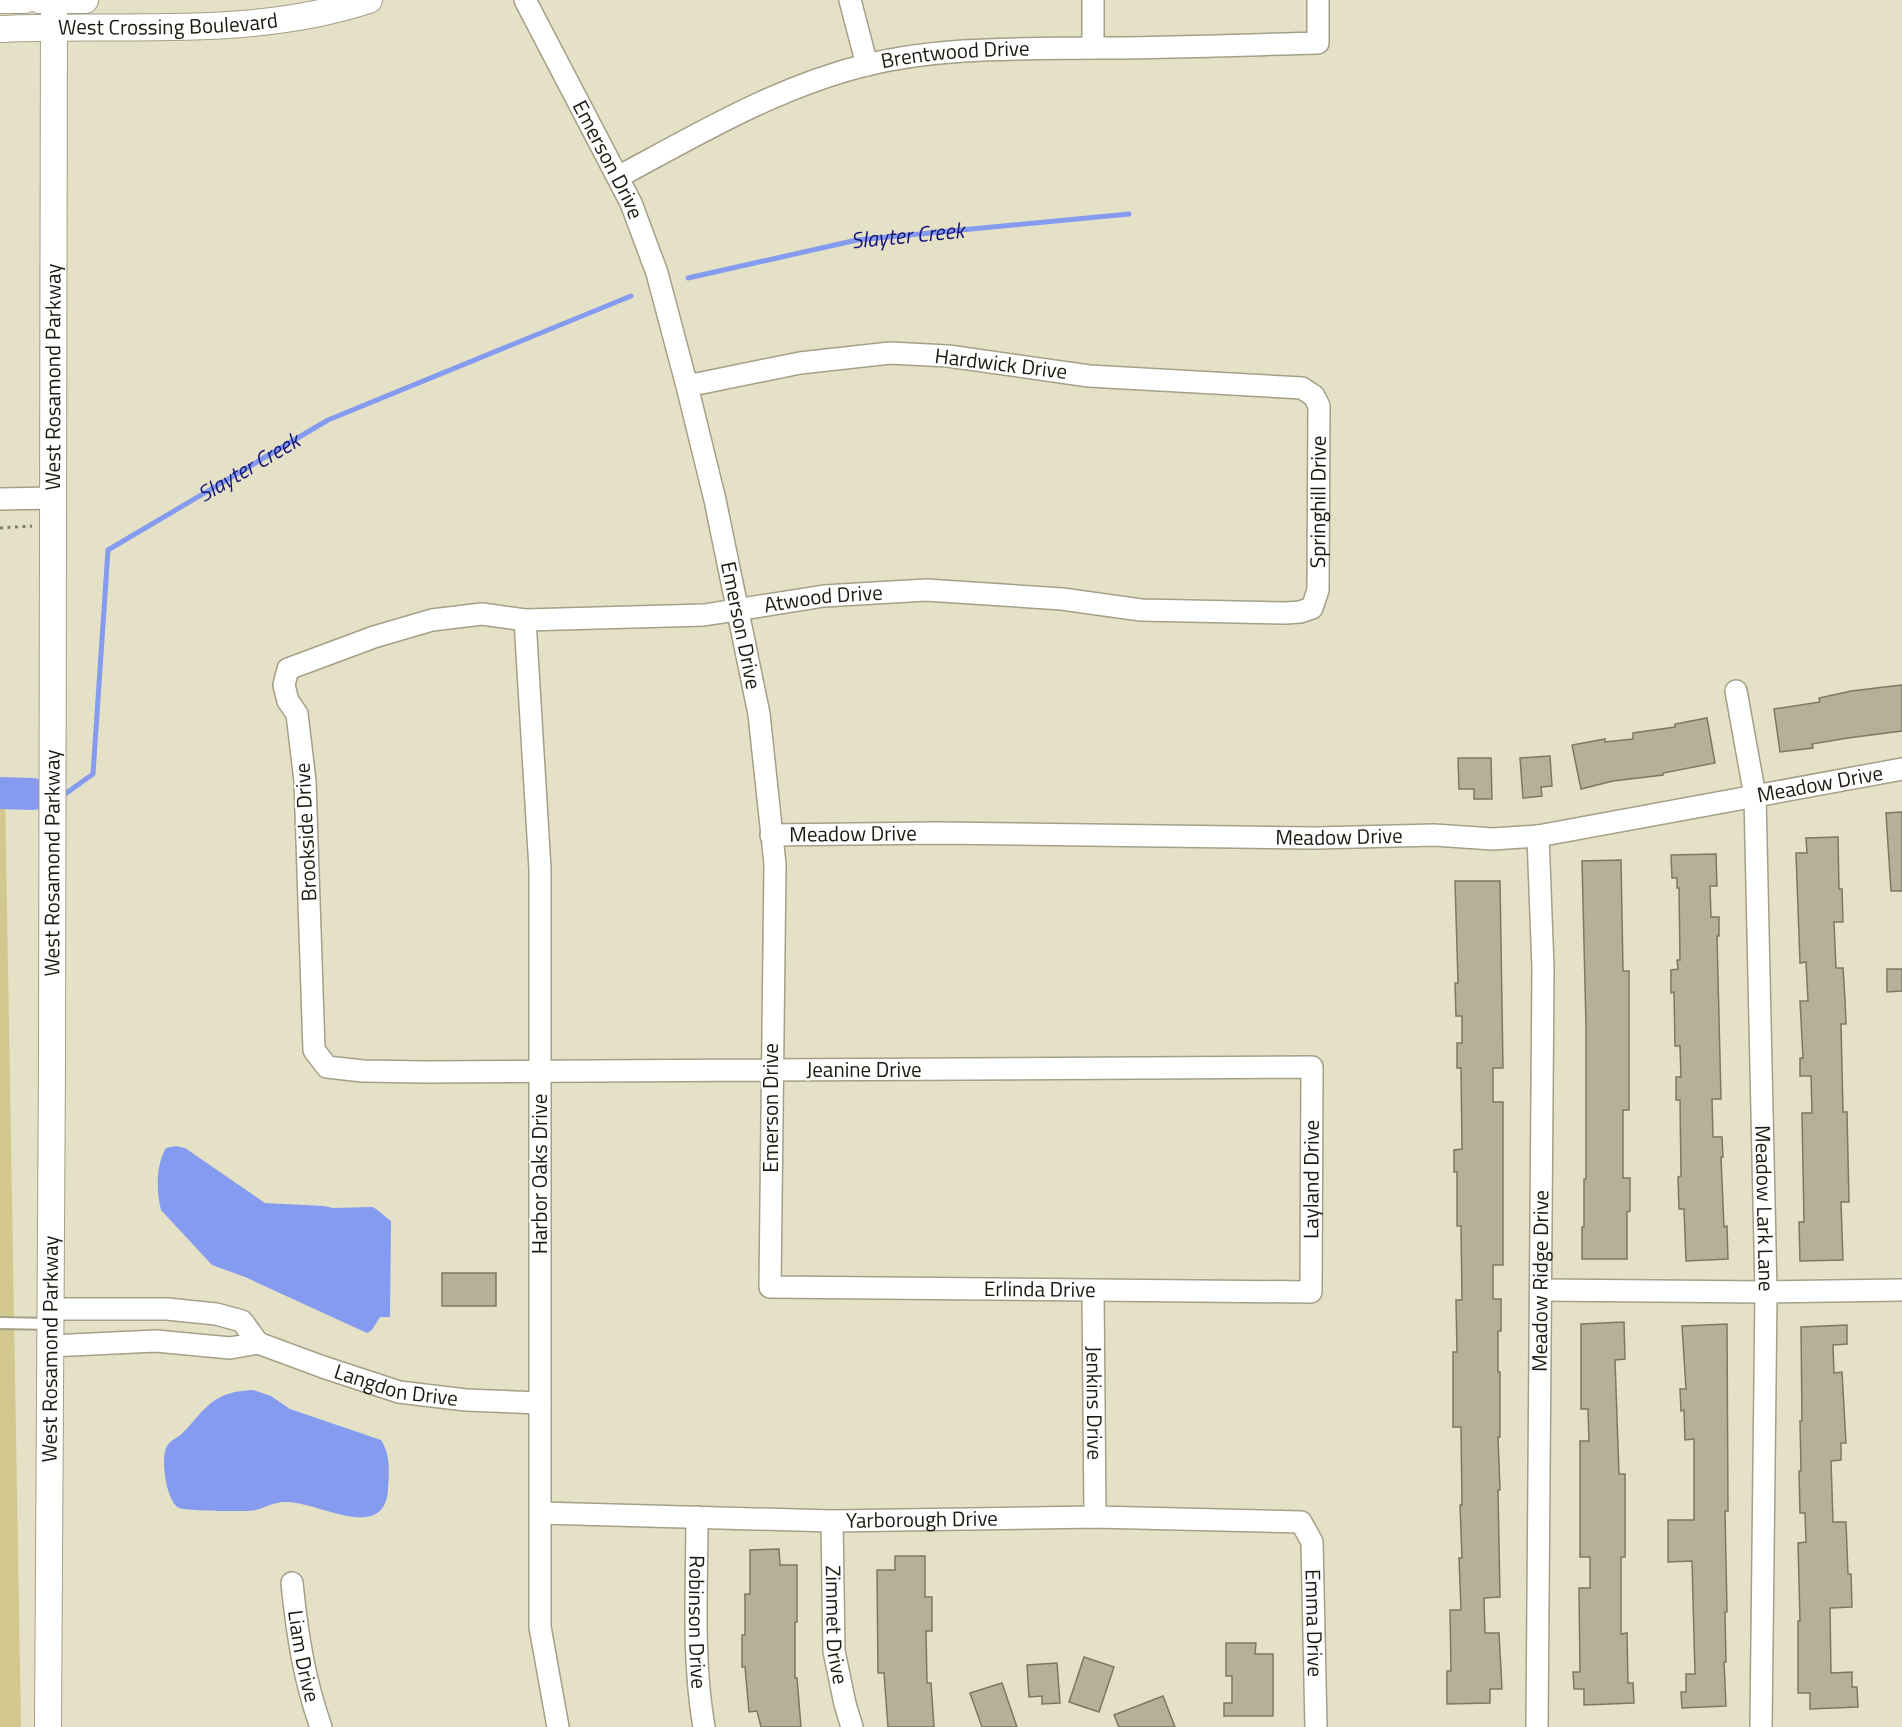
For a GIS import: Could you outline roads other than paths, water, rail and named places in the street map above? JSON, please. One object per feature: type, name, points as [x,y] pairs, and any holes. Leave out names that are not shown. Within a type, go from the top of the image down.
[{"type":"street","points":[[0,0],[25,0]]},
{"type":"street","name":"West Crossing Boulevard","points":[[39,0],[85,0]]},
{"type":"street","name":"West Rosamond Parkway","points":[[48,1727],[54,0]]},
{"type":"street","name":"West Crossing Boulevard","points":[[0,29],[203,28],[309,15],[369,0]]},
{"type":"street","name":"Emerson Drive","points":[[525,0],[618,177],[654,263],[715,500],[759,714],[775,864],[770,1287]]},
{"type":"street","points":[[850,0],[867,65]]},
{"type":"street","points":[[1093,0],[1093,48]]},
{"type":"street","name":"Brentwood Drive","points":[[618,177],[753,105],[812,82],[867,65],[962,51],[1318,43],[1318,0]]},
{"type":"street","name":"Hardwick Drive","points":[[687,386],[800,363],[890,353],[948,356],[1089,376],[1288,386],[1302,388],[1314,396]]},
{"type":"street","name":"Springhill Drive","points":[[1312,608],[1318,590],[1320,406],[1314,396]]},
{"type":"street","points":[[0,499],[54,498]]},
{"type":"street","name":"Atwood Drive","points":[[304,663],[374,636],[432,620],[482,614],[525,620],[704,615],[824,596],[926,590],[1062,599],[1141,610],[1286,613],[1312,608]]},
{"type":"street","name":"Harbor Oaks Drive","points":[[525,620],[540,869],[540,1627],[558,1727]]},
{"type":"street","name":"Brookside Drive","points":[[304,663],[288,669],[284,685],[288,701],[297,714],[305,781],[312,1017]]},
{"type":"street","name":"Meadow Lark Lane","points":[[1736,690],[1755,796],[1766,1292],[1761,1727]]},
{"type":"street","name":"Meadow Drive","points":[[771,834],[938,833],[1316,838],[1434,835],[1493,839],[1538,836],[1902,769]]},
{"type":"street","name":"Meadow Ridge Drive","points":[[1537,1727],[1543,968],[1538,836]]},
{"type":"street","name":"Jeanine Drive","points":[[312,1017],[314,1050],[327,1067],[363,1071],[1312,1067]]},
{"type":"street","name":"Layland Drive","points":[[1311,1292],[1312,1067]]},
{"type":"street","name":"Erlinda Drive","points":[[770,1287],[1311,1292]]},
{"type":"street","points":[[1541,1290],[1766,1292],[1902,1290]]},
{"type":"street","name":"Jenkins Drive","points":[[1093,1291],[1095,1516]]},
{"type":"street","name":"Langdon Drive","points":[[50,1326],[167,1309],[216,1314],[242,1322],[258,1343],[322,1368],[399,1392],[466,1400],[540,1403]]},
{"type":"street","points":[[50,1326],[156,1341],[230,1348],[258,1343]]},
{"type":"street","name":"Yarborough Drive","points":[[541,1513],[832,1521],[1095,1516],[1301,1521]]},
{"type":"street","name":"Robinson Drive","points":[[697,1517],[696,1641],[698,1692],[704,1727]]},
{"type":"street","name":"Zimmet Drive","points":[[832,1521],[834,1651],[852,1727]]},
{"type":"street","name":"Emma Drive","points":[[1301,1521],[1312,1542],[1316,1727]]},
{"type":"street","name":"Liam Drive","points":[[292,1583],[299,1646],[312,1701],[321,1727]]},
{"type":"lane","points":[[0,1323],[50,1326]]},
{"type":"water","points":[[176,1146],[185,1148],[265,1203],[333,1208],[373,1207],[380,1212],[391,1221],[390,1317],[380,1317],[372,1330],[367,1333],[245,1277],[212,1265],[161,1210],[158,1195],[160,1162],[166,1148]]},
{"type":"water","points":[[253,1390],[271,1396],[290,1409],[381,1440],[389,1464],[388,1489],[384,1505],[375,1514],[363,1517],[348,1516],[287,1502],[275,1503],[251,1511],[179,1508],[171,1498],[166,1480],[164,1462],[167,1446],[204,1409],[222,1396]]},
{"type":"waterway","name":"Slayter Creek","points":[[688,278],[857,240],[1129,214]]},
{"type":"waterway","name":"Slayter Creek","points":[[65,794],[93,774],[108,550],[328,420],[631,296]]},
{"type":"waterway","name":"Slayter Creek","points":[[0,793],[33,794]]}]
